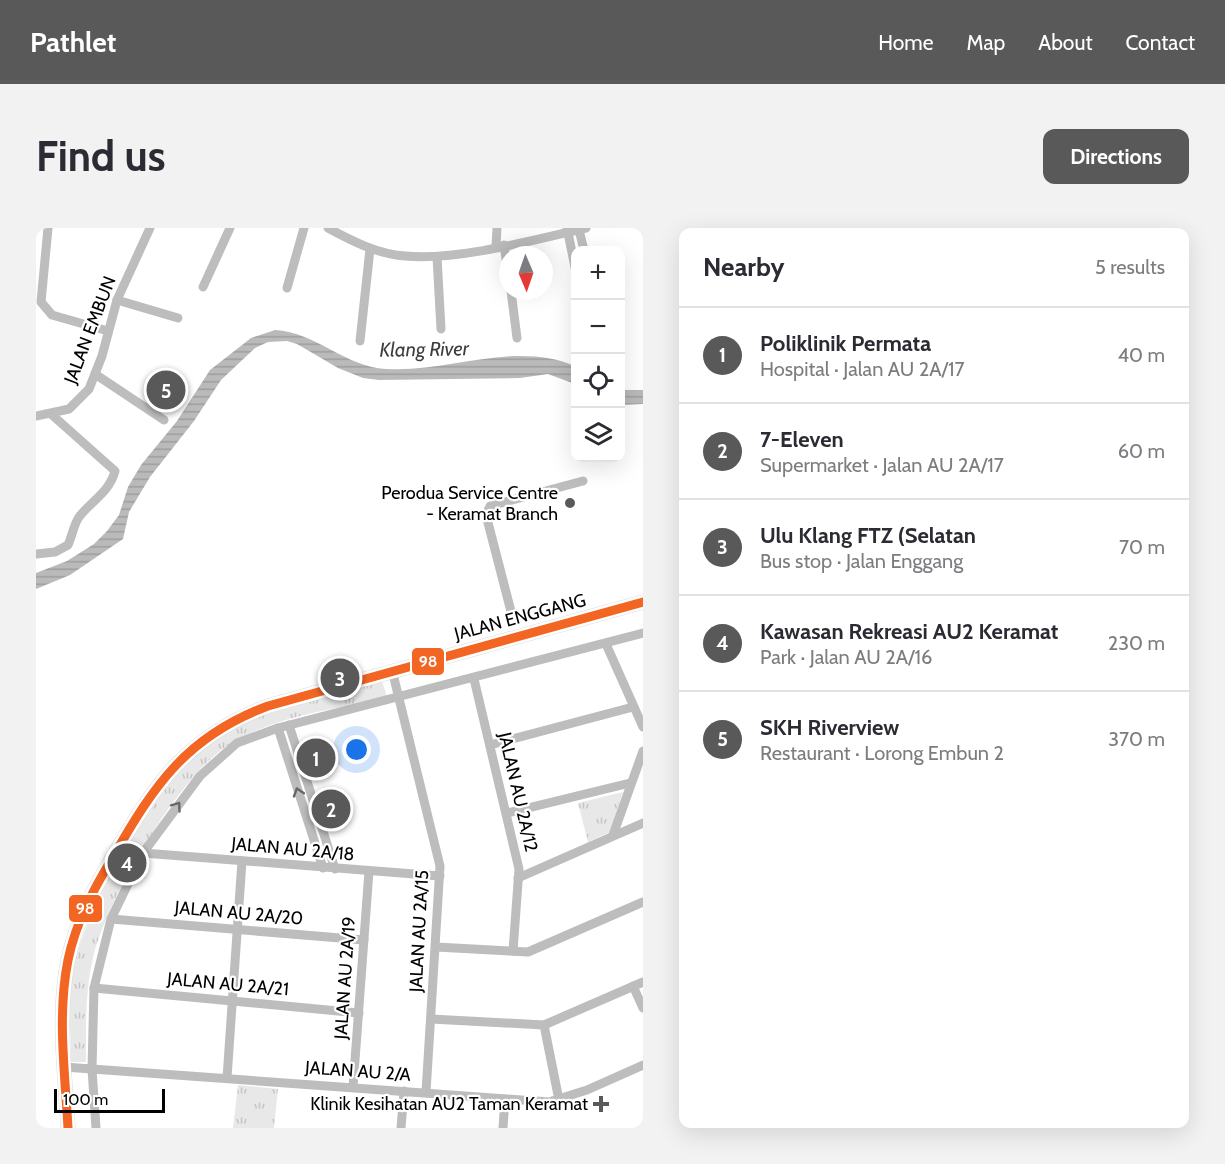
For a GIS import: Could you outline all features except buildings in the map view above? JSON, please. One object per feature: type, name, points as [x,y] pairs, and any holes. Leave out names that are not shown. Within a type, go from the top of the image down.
[{"type":"main road","name":"JALAN ENGGANG","points":[[68,1128],[64,1067],[64,986],[80,917],[137,816],[172,766],[194,746],[243,715],[392,670],[643,602]]},
{"type":"street","points":[[48,228],[41,302],[52,315],[108,331]]},
{"type":"street","name":"JALAN EMBUN","points":[[36,416],[69,409],[80,400],[95,374],[117,300],[150,228]]},
{"type":"street","points":[[203,287],[230,228]]},
{"type":"street","points":[[287,288],[304,228]]},
{"type":"street","points":[[328,228],[344,232],[370,249],[403,256],[437,257],[567,230],[583,229],[584,246]]},
{"type":"street","points":[[497,228],[500,245]]},
{"type":"street","points":[[567,230],[571,249]]},
{"type":"street","points":[[360,341],[370,249]]},
{"type":"street","points":[[437,257],[441,329]]},
{"type":"street","points":[[117,300],[178,318]]},
{"type":"street","points":[[512,300],[517,338]]},
{"type":"street","points":[[95,374],[164,420]]},
{"type":"street","points":[[36,554],[55,552],[68,544],[78,518],[104,494],[112,483],[115,471],[51,414]]},
{"type":"street","points":[[513,619],[486,515],[490,506],[583,481]]},
{"type":"street","points":[[96,1128],[92,1069],[94,988],[111,919],[143,853],[200,776],[237,743],[278,728],[399,699],[643,633]]},
{"type":"street","points":[[606,644],[643,727]]},
{"type":"street","name":"JALAN AU 2A/15","points":[[392,670],[437,849],[440,876],[426,1092]]},
{"type":"street","name":"JALAN AU 2A/12","points":[[474,679],[518,856],[513,951]]},
{"type":"street","points":[[490,745],[633,707]]},
{"type":"street","points":[[289,726],[336,869]]},
{"type":"street","points":[[278,728],[323,867]]},
{"type":"street","points":[[613,835],[643,752]]},
{"type":"street","points":[[508,813],[630,783]]},
{"type":"street","points":[[518,878],[643,823]]},
{"type":"street","name":"JALAN AU 2A/18","points":[[143,853],[440,876]]},
{"type":"street","points":[[227,1078],[242,861]]},
{"type":"street","name":"JALAN AU 2A/19","points":[[353,1087],[369,871]]},
{"type":"street","points":[[435,947],[528,952],[643,902]]},
{"type":"street","name":"JALAN AU 2A/20","points":[[111,919],[364,939]]},
{"type":"street","points":[[431,1018],[544,1025],[643,982]]},
{"type":"street","points":[[633,986],[643,1008]]},
{"type":"street","name":"JALAN AU 2A/21","points":[[94,988],[359,1013]]},
{"type":"street","points":[[544,1025],[559,1100]]},
{"type":"street","name":"JALAN AU 2/A","points":[[64,1067],[505,1099],[559,1100],[643,1065]]},
{"type":"street","points":[[401,1128],[404,1091]]},
{"type":"street","points":[[503,1128],[505,1099]]},
{"type":"green space","points":[[382,681],[387,697],[290,719],[252,732],[214,756],[192,779],[149,838],[130,871],[101,933],[90,971],[86,1010],[86,1062],[71,1062],[71,985],[77,955],[89,920],[127,846],[174,778],[199,751],[222,731],[238,722],[277,707]]},
{"type":"green space","points":[[623,792],[610,832],[588,842],[578,803]]},
{"type":"green space","points":[[238,1085],[278,1089],[274,1128],[233,1128]]},
{"type":"shaded area","points":[[275,330],[290,332],[357,362],[386,369],[434,367],[505,357],[529,356],[552,359],[571,365],[571,383],[548,374],[520,378],[379,380],[363,378],[338,368],[297,344],[287,341],[268,342],[255,348],[221,380],[194,421],[150,477],[129,512],[123,539],[70,575],[36,589],[36,573],[67,561],[94,544],[107,531],[119,515],[128,487],[141,465],[177,421],[210,370],[251,338]]},
{"type":"shaded area","points":[[625,390],[643,390],[643,404],[625,405]]},
{"type":"transit line","name":"98","points":[[68,1128],[62,1023],[68,960],[76,933],[99,882],[143,807],[175,766],[194,748],[215,732],[268,706],[643,602]]},
{"type":"place","name":"SKH Riverview","points":[[166,390]]},
{"type":"place","name":"Perodua Service Centre - Keramat Branch","points":[[570,503]]},
{"type":"place","name":"Ulu Klang FTZ (Selatan","points":[[340,678]]},
{"type":"place","name":"Poliklinik Permata","points":[[316,758]]},
{"type":"place","name":"7-Eleven","points":[[331,809]]},
{"type":"place","name":"Kawasan Rekreasi AU2 Keramat","points":[[127,863]]},
{"type":"place","name":"Klinik Kesihatan AU2 Taman Keramat","points":[[601,1104]]},
{"type":"water label","name":"Klang River","points":[[424,349]]}]
